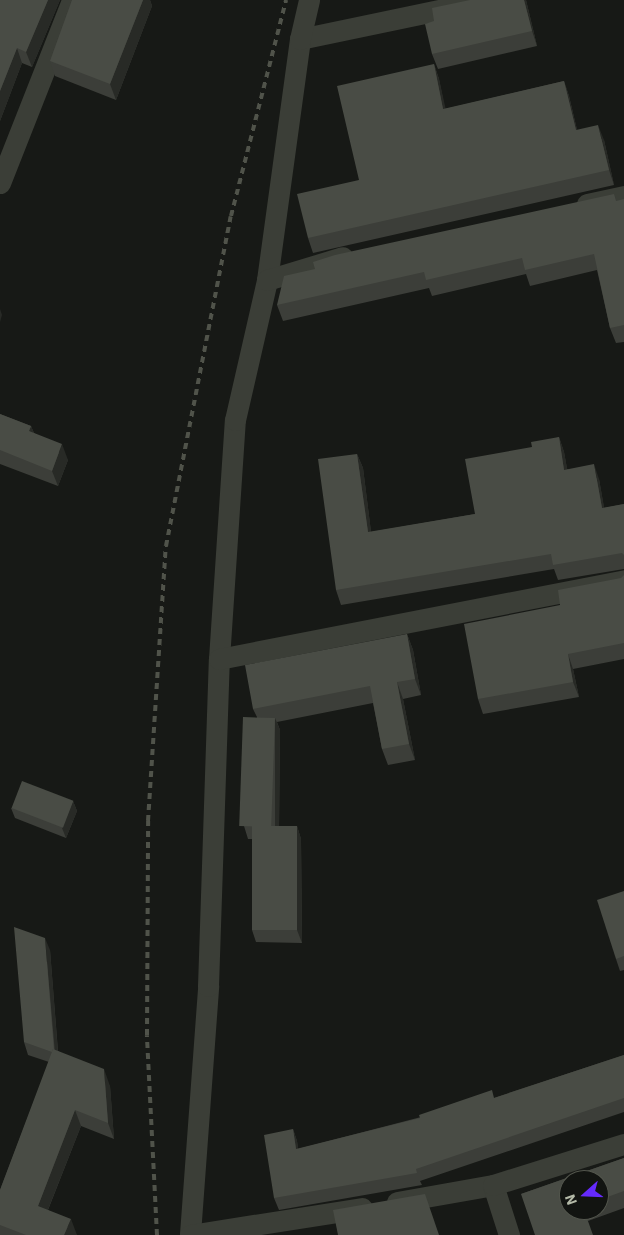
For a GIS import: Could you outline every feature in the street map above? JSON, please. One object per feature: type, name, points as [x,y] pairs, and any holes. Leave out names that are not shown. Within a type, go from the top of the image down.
[{"type":"lane","points":[[0,183],[72,0]]},
{"type":"lane","points":[[310,0],[300,39],[266,280],[235,420],[219,659],[208,986],[190,1235],[247,1228],[493,1185],[624,1144]]},
{"type":"lane","points":[[300,39],[487,0]]},
{"type":"lane","points":[[567,209],[624,196]]},
{"type":"lane","points":[[266,280],[366,252]]},
{"type":"lane","points":[[219,659],[624,580]]},
{"type":"lane","points":[[493,1185],[509,1235]]},
{"type":"building","points":[[0,0],[48,0],[26,52],[17,48],[0,91]]},
{"type":"building","points":[[72,0],[143,0],[110,84],[50,61]]},
{"type":"building","points":[[470,0],[524,0],[532,31],[432,54],[425,24],[434,21],[432,8]]},
{"type":"building","points":[[434,64],[443,109],[564,81],[576,130],[598,125],[609,170],[308,238],[297,194],[359,180],[337,86]]},
{"type":"building","points":[[614,194],[616,201],[624,199],[624,325],[610,328],[594,254],[525,270],[522,258],[426,280],[424,272],[277,305],[284,276],[315,269],[313,262],[335,255]]},
{"type":"building","points":[[0,414],[31,426],[29,431],[62,444],[52,471],[0,450]]},
{"type":"building","points":[[559,437],[564,470],[594,464],[602,508],[624,504],[624,555],[622,553],[553,565],[551,554],[336,590],[318,459],[357,454],[368,532],[475,514],[465,459],[532,447],[531,442]]},
{"type":"building","points":[[624,575],[624,643],[568,654],[573,682],[478,699],[464,624],[560,605],[558,590],[621,578]]},
{"type":"building","points":[[407,634],[415,679],[397,682],[409,744],[382,749],[370,686],[253,709],[245,665]]},
{"type":"building","points":[[243,717],[275,718],[271,827],[239,826]]},
{"type":"building","points":[[22,781],[73,801],[63,828],[12,808]]},
{"type":"building","points":[[252,826],[297,826],[297,930],[252,930]]},
{"type":"building","points":[[624,891],[624,956],[616,959],[597,900]]},
{"type":"building","points":[[14,927],[45,938],[54,1050],[52,1052],[24,1042]]},
{"type":"building","points":[[53,1049],[104,1069],[108,1123],[75,1110],[38,1206],[71,1219],[64,1235],[26,1235],[0,1225],[0,1190]]},
{"type":"building","points":[[624,1055],[624,1098],[416,1169],[417,1173],[274,1198],[264,1135],[293,1129],[296,1149],[420,1118],[419,1115],[492,1090],[494,1098]]},
{"type":"building","points":[[624,1158],[624,1191],[609,1196],[609,1170],[590,1170]]},
{"type":"building","points":[[559,1181],[559,1220],[588,1220],[593,1235],[535,1235],[521,1194]]},
{"type":"building","points":[[425,1194],[439,1235],[338,1235],[333,1210]]},
{"type":"railway","points":[[157,1235],[147,1035],[148,821],[166,546],[231,216],[286,0]]}]
